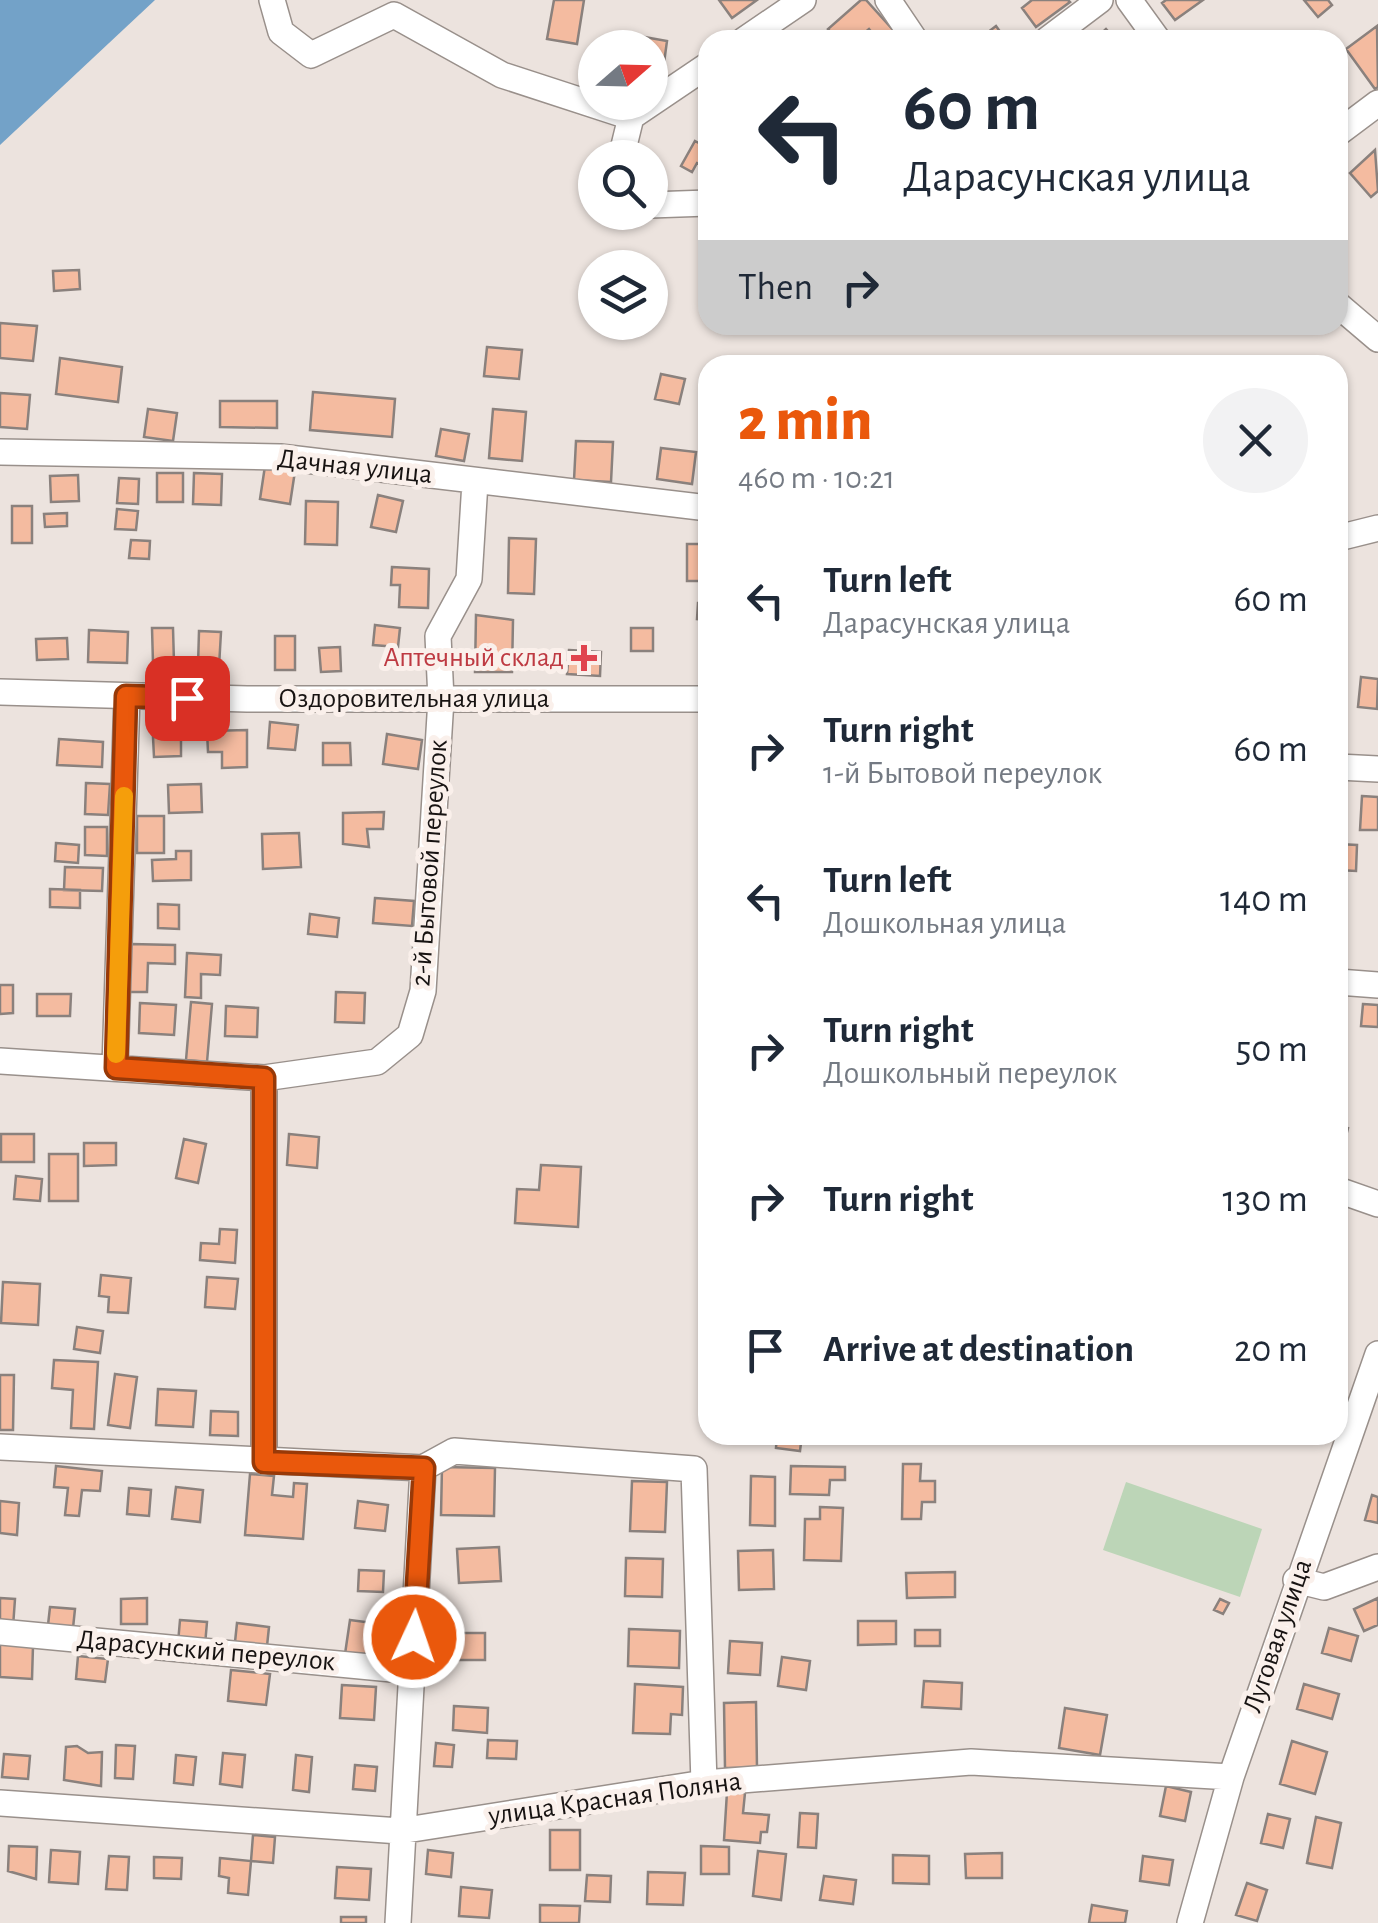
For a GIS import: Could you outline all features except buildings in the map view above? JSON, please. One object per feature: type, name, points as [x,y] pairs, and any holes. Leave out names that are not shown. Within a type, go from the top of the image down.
[{"type":"street","points":[[272,0],[281,32],[311,55],[394,15],[502,75],[578,100]]},
{"type":"street","points":[[759,30],[804,0]]},
{"type":"street","points":[[888,0],[909,30]]},
{"type":"street","points":[[1060,30],[1100,0]]},
{"type":"street","points":[[1129,0],[1151,30]]},
{"type":"street","points":[[668,92],[698,72]]},
{"type":"street","points":[[1348,126],[1378,103]]},
{"type":"street","points":[[668,204],[698,203]]},
{"type":"street","points":[[1348,314],[1378,339]]},
{"type":"street","name":"Дачная улица","points":[[0,452],[280,457],[698,507]]},
{"type":"street","name":"2-й Бытовой переулок","points":[[0,1061],[264,1078],[378,1062],[410,1035],[423,992],[440,700],[438,636],[469,579],[475,482]]},
{"type":"street","points":[[1348,536],[1378,528]]},
{"type":"street","name":"Оздоровительная улица","points":[[0,692],[440,700],[698,699]]},
{"type":"street","points":[[116,1068],[126,696]]},
{"type":"street","points":[[1348,767],[1378,768]]},
{"type":"street","points":[[1348,983],[1378,985]]},
{"type":"street","points":[[264,1078],[264,1462]]},
{"type":"street","points":[[1348,1194],[1378,1204]]},
{"type":"street","name":"Луговая улица","points":[[1348,1437],[1378,1354]]},
{"type":"street","name":"Луговая улица","points":[[1190,1923],[1231,1776],[1345,1445]]},
{"type":"street","points":[[0,1447],[424,1468],[454,1450],[694,1469],[704,1784]]},
{"type":"street","points":[[398,1923],[400,1831],[424,1468]]},
{"type":"street","points":[[1296,1580],[1324,1588],[1378,1566]]},
{"type":"street","name":"Дарасунский переулок","points":[[0,1632],[412,1670]]},
{"type":"street","name":"улица Красная Поляна","points":[[0,1803],[400,1831],[704,1784],[971,1762],[1231,1776]]},
{"type":"green space","points":[[1126,1482],[1262,1529],[1240,1597],[1103,1550]]},
{"type":"water","points":[[0,0],[155,0],[0,145]]},
{"type":"slow traffic","points":[[116,1054],[124,796]]},
{"type":"place","name":"Аптечный склад","points":[[584,658]]},
{"type":"route","points":[[187,698],[126,696],[116,1068],[264,1078],[264,1462],[424,1468],[414,1637]]}]
